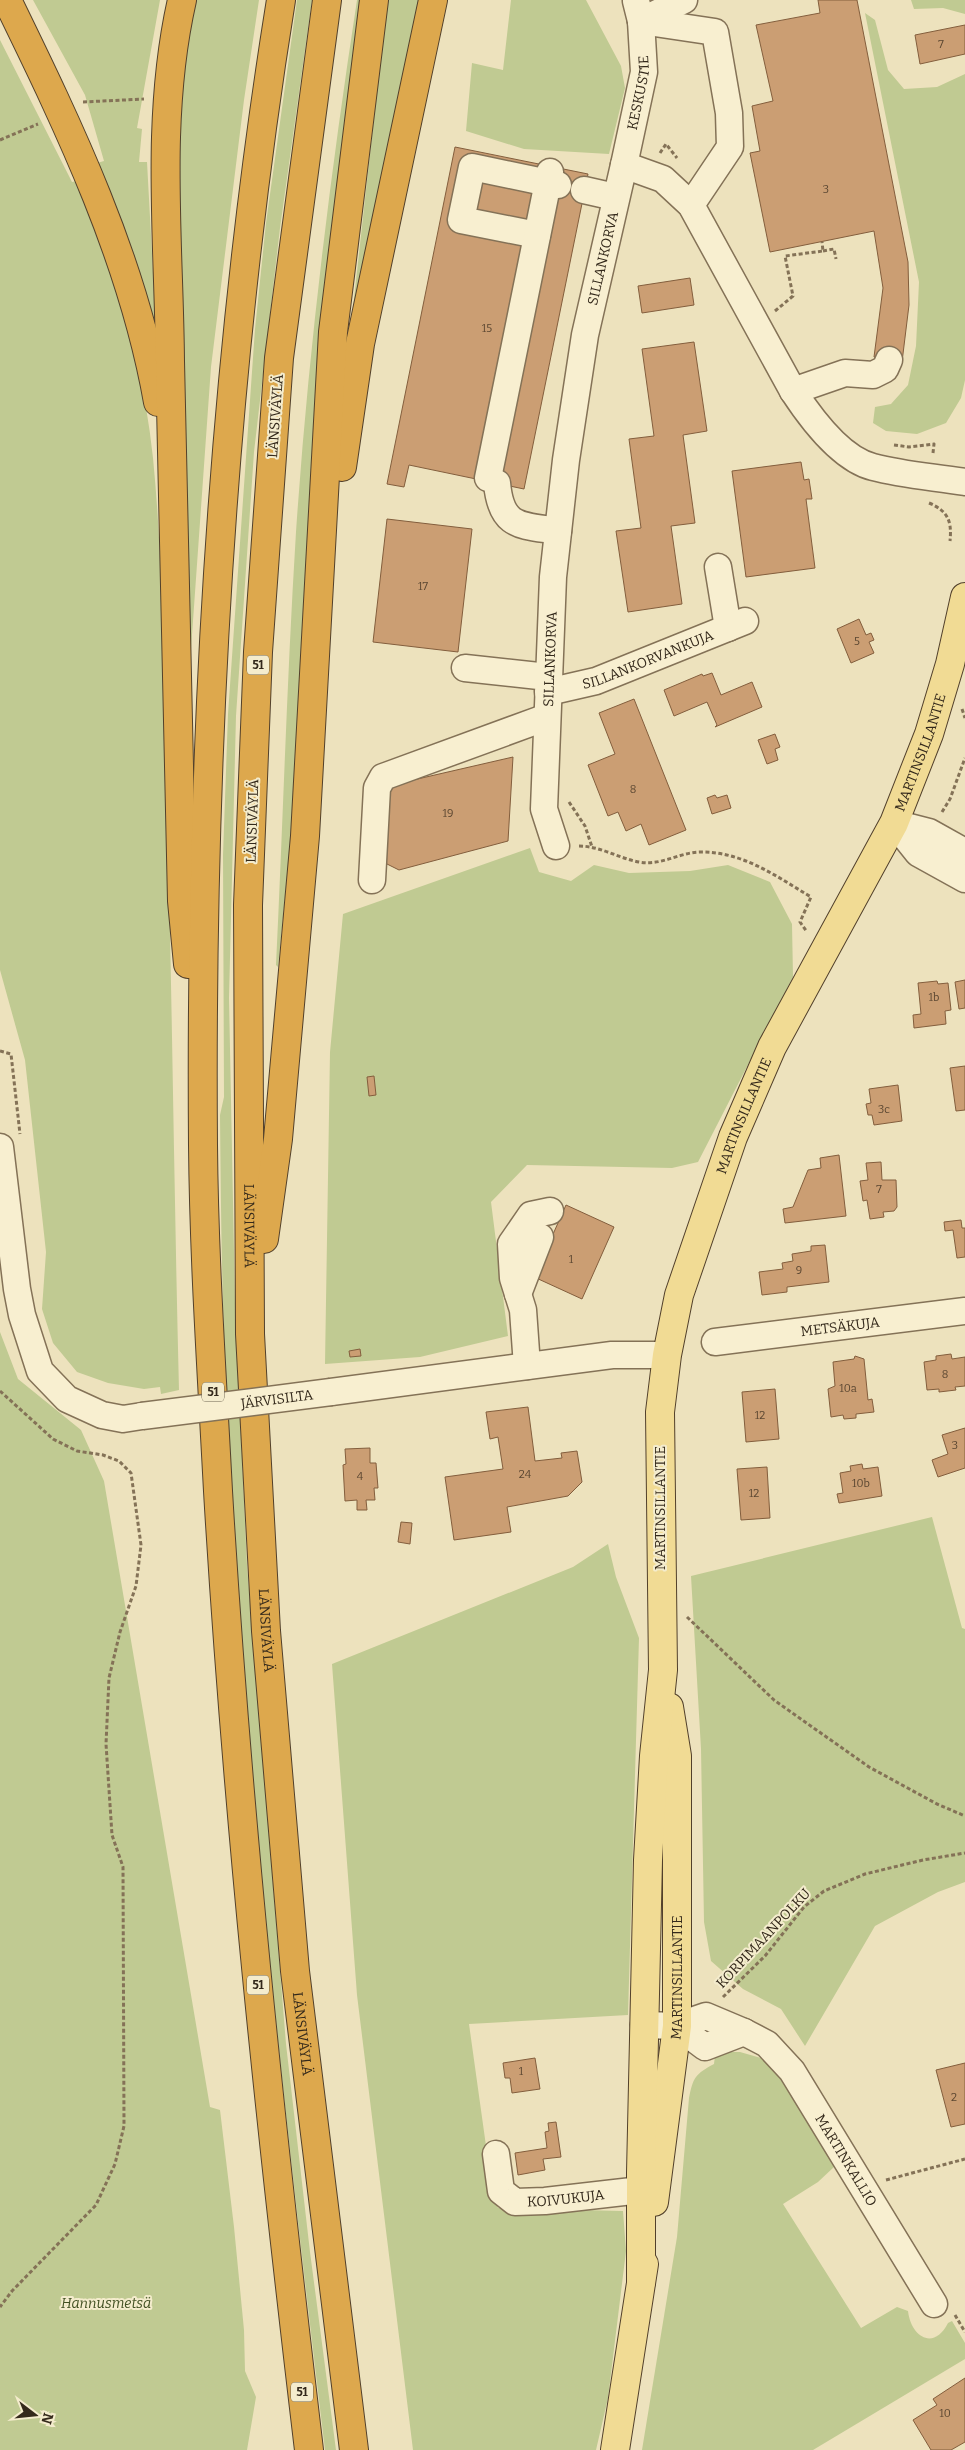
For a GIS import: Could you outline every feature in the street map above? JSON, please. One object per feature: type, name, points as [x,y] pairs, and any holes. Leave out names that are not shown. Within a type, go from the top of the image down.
[{"type":"highway","points":[[8,0],[81,156],[114,238],[150,356],[171,498]]},
{"type":"highway","points":[[182,0],[168,80],[165,151],[171,498],[182,900],[203,1148]]},
{"type":"highway","name":"51","points":[[281,0],[255,182],[236,348],[213,641],[206,788],[203,1148],[208,1321],[227,1636],[256,1970],[309,2450]]},
{"type":"highway","name":"LÄNSIVÄYLÄ","points":[[327,0],[279,358],[258,652],[248,905],[250,1334],[266,1631],[295,1971],[354,2450]]},
{"type":"highway","points":[[250,1334],[278,1139],[305,836],[333,332],[374,0]]},
{"type":"highway","points":[[320,584],[338,490],[360,344],[433,0]]},
{"type":"main road","name":"MARTINSILLANTIE","points":[[642,2282],[641,2190],[648,1860],[654,1756],[662,1670],[660,1412],[667,1355],[679,1295],[733,1136],[772,1046],[894,823],[929,734],[950,664],[965,597]]},
{"type":"main road","name":"MARTINSILLANTIE","points":[[615,2450],[659,2174],[677,2026],[677,1756],[662,1670]]},
{"type":"street","points":[[639,11],[684,0]]},
{"type":"street","points":[[639,11],[715,32],[729,113],[730,148],[691,205]]},
{"type":"street","name":"KESKUSTIE","points":[[636,169],[644,72],[639,11]]},
{"type":"street","points":[[537,235],[461,220],[472,167],[552,180],[537,235],[493,481],[503,513],[512,521],[558,531]]},
{"type":"street","points":[[636,169],[663,179],[691,205],[793,391],[810,417],[839,448],[871,467],[965,482]]},
{"type":"street","name":"SILLANKORVA","points":[[556,846],[544,809],[553,578],[558,531],[585,336],[616,197],[636,169]]},
{"type":"street","points":[[584,190],[616,197]]},
{"type":"street","points":[[793,391],[845,373],[873,375],[885,369],[890,360]]},
{"type":"street","name":"SILLANKORVANKUJA","points":[[548,695],[596,681],[736,625],[718,567]]},
{"type":"street","points":[[465,668],[548,695]]},
{"type":"street","points":[[372,880],[377,788],[383,777],[548,695]]},
{"type":"street","points":[[894,823],[929,832],[965,852]]},
{"type":"street","points":[[894,823],[918,853],[965,879]]},
{"type":"street","name":"JÄRVISILTA","points":[[11,1145],[17,1289],[22,1315],[40,1371],[68,1399],[102,1415],[123,1419],[612,1355],[667,1355]]},
{"type":"street","points":[[527,1366],[523,1310],[513,1278],[511,1244],[531,1215],[550,1211]]},
{"type":"street","points":[[518,1294],[540,1237]]},
{"type":"street","name":"METSÄKUJA","points":[[716,1342],[965,1311]]},
{"type":"street","name":"MARTINKALLIO","points":[[644,2025],[677,2026],[706,2016],[767,2044],[792,2071],[934,2304]]},
{"type":"street","name":"KOIVUKUJA","points":[[496,2154],[501,2191],[515,2202],[545,2201],[641,2190]]},
{"type":"path","points":[[82,102],[147,99]]},
{"type":"path","points":[[0,140],[38,124]]},
{"type":"path","points":[[636,169],[666,144],[678,159]]},
{"type":"path","points":[[822,242],[823,251]]},
{"type":"path","points":[[769,306],[772,314],[793,296],[785,256],[834,249],[836,258]]},
{"type":"path","points":[[891,445],[934,444],[927,502],[941,508],[949,518],[950,541]]},
{"type":"path","points":[[565,796],[585,826],[592,847]]},
{"type":"path","points":[[556,846],[592,847],[639,862],[666,861],[698,852],[730,855],[748,860],[811,897]]},
{"type":"path","points":[[0,1052],[11,1054],[11,1145]]},
{"type":"path","points":[[0,1391],[53,1439],[77,1451],[103,1454],[119,1461],[131,1473],[141,1545],[136,1586],[120,1632],[109,1678],[106,1744],[112,1835],[123,1867],[124,2126],[115,2164],[96,2205],[12,2291],[0,2307]]},
{"type":"path","points":[[684,1615],[774,1700],[868,1766],[937,1804],[965,1816]]},
{"type":"path","name":"KORPIMAANPOLKU","points":[[721,1999],[765,1956],[804,1907],[824,1891],[865,1874],[923,1860],[965,1853]]},
{"type":"path","points":[[883,2181],[965,2159]]},
{"type":"green space","points":[[33,0],[160,0],[137,128],[142,129],[139,162],[147,162],[157,345],[97,163],[104,161],[85,95]]},
{"type":"green space","points":[[192,0],[259,0],[244,100],[211,367],[190,663],[187,663],[176,117]]},
{"type":"green space","points":[[297,0],[312,0],[280,228],[254,452],[236,716],[229,998],[235,1303],[247,1565],[286,2044],[310,2252],[336,2450],[325,2450],[281,2066],[255,1810],[235,1554],[226,1386],[221,1232],[220,1115],[224,1097],[223,855],[228,714],[255,329],[266,223]]},
{"type":"green space","points":[[357,0],[366,0],[306,612],[291,837],[278,967],[276,965],[288,694],[301,465],[321,265]]},
{"type":"green space","points":[[387,0],[424,0],[350,335]]},
{"type":"green space","points":[[511,0],[586,0],[621,66],[625,88],[609,154],[524,149],[466,131],[472,63],[503,70]]},
{"type":"green space","points":[[911,0],[965,0],[965,14],[943,8],[914,9]]},
{"type":"green space","points":[[865,13],[875,20],[888,70],[904,89],[937,87],[965,74],[965,380],[961,398],[946,423],[917,434],[886,431],[873,423],[875,407],[891,404],[908,385],[916,346],[919,282]]},
{"type":"green space","points":[[0,40],[72,182],[77,181],[104,248],[135,351],[153,458],[163,626],[179,1390],[161,1394],[160,1387],[144,1389],[108,1383],[77,1372],[53,1343],[42,1309],[46,1252],[25,1060],[0,970]]},
{"type":"green space","points":[[530,848],[539,872],[571,881],[594,865],[629,873],[690,871],[728,865],[770,882],[792,924],[793,977],[698,1162],[672,1168],[527,1165],[491,1202],[508,1336],[420,1357],[325,1364],[330,1052],[343,914]]},
{"type":"green space","name":"Hannusmetsä","points":[[0,1332],[18,1379],[81,1430],[104,1481],[210,2107],[220,2110],[244,2330],[245,2371],[256,2397],[247,2450],[0,2450]]},
{"type":"green space","points":[[932,1517],[962,1628],[965,1629],[965,1882],[938,1892],[875,1926],[805,2046],[781,2009],[743,1989],[711,1961],[704,1922],[701,1749],[691,1576]]},
{"type":"green space","points":[[608,1544],[616,1577],[639,1638],[628,2015],[469,2024],[493,2196],[498,2208],[623,2211],[626,2251],[608,2398],[596,2450],[413,2450],[357,1995],[332,1664],[573,1567]]},
{"type":"green space","points":[[740,2052],[761,2058],[782,2074],[835,2166],[818,2182],[783,2204],[861,2328],[897,2307],[908,2311],[914,2328],[918,2334],[924,2337],[936,2337],[952,2321],[965,2343],[965,2359],[813,2450],[642,2450],[677,2237],[690,2091],[696,2077],[714,2064],[715,2055]]},
{"type":"building","points":[[818,0],[857,0],[908,262],[909,305],[902,362],[874,357],[883,288],[874,231],[770,252],[750,153],[760,151],[752,106],[773,101],[756,25],[820,13]]},
{"type":"building","points":[[965,25],[965,54],[920,64],[915,35]]},
{"type":"building","points":[[455,147],[588,174],[524,489],[409,465],[404,487],[387,484]]},
{"type":"building","points":[[690,278],[694,305],[642,313],[638,286]]},
{"type":"building","points":[[694,342],[707,431],[683,435],[695,523],[671,526],[682,604],[628,612],[616,531],[641,528],[629,439],[654,436],[642,349]]},
{"type":"building","points":[[801,462],[804,480],[809,479],[812,499],[806,499],[815,568],[746,577],[732,471]]},
{"type":"building","points":[[387,519],[472,529],[458,652],[373,642]]},
{"type":"building","points":[[859,619],[866,635],[871,633],[874,640],[869,642],[874,653],[851,663],[837,629]]},
{"type":"building","points":[[712,673],[721,695],[752,682],[762,707],[715,727],[717,725],[707,702],[674,716],[664,690],[702,674],[703,676]]},
{"type":"building","points":[[634,699],[686,830],[649,845],[641,824],[626,831],[618,812],[608,816],[588,765],[615,754],[599,713]]},
{"type":"building","points":[[775,734],[780,747],[775,749],[778,760],[767,764],[758,740]]},
{"type":"building","points":[[513,757],[508,841],[399,870],[385,863],[387,786]]},
{"type":"building","points":[[715,795],[717,798],[727,795],[731,808],[712,814],[707,798]]},
{"type":"building","points":[[965,980],[965,1008],[959,1009],[955,982]]},
{"type":"building","points":[[937,981],[938,984],[948,983],[951,1010],[945,1011],[946,1024],[914,1028],[913,1015],[921,1014],[918,983]]},
{"type":"building","points":[[965,1066],[965,1110],[956,1111],[950,1068]]},
{"type":"building","points":[[374,1076],[376,1095],[369,1096],[367,1077]]},
{"type":"building","points":[[898,1085],[902,1121],[874,1125],[872,1115],[868,1115],[866,1104],[871,1103],[869,1089]]},
{"type":"building","points":[[839,1155],[846,1216],[785,1223],[783,1209],[793,1207],[808,1170],[821,1168],[820,1158]]},
{"type":"building","points":[[881,1162],[882,1180],[896,1180],[897,1207],[894,1211],[883,1212],[884,1217],[870,1219],[867,1200],[863,1201],[860,1181],[868,1180],[866,1163]]},
{"type":"building","points":[[566,1205],[614,1227],[582,1299],[534,1277]]},
{"type":"building","points":[[961,1220],[962,1228],[965,1228],[965,1257],[957,1258],[953,1230],[945,1231],[944,1222]]},
{"type":"building","points":[[825,1245],[829,1282],[787,1287],[787,1292],[762,1295],[759,1272],[783,1269],[782,1263],[793,1261],[792,1254],[811,1251],[811,1246]]},
{"type":"building","points":[[360,1349],[361,1356],[350,1357],[349,1351]]},
{"type":"building","points":[[951,1354],[952,1359],[965,1357],[965,1386],[955,1387],[956,1390],[939,1392],[939,1389],[927,1390],[924,1362],[936,1360],[936,1356]]},
{"type":"building","points":[[855,1356],[864,1359],[868,1400],[872,1399],[874,1412],[856,1414],[856,1418],[844,1419],[843,1415],[831,1417],[828,1389],[835,1386],[833,1362],[854,1359]]},
{"type":"building","points":[[775,1389],[779,1439],[746,1442],[742,1392]]},
{"type":"building","points":[[528,1407],[535,1461],[562,1458],[561,1453],[577,1451],[582,1482],[568,1496],[507,1507],[511,1532],[454,1540],[445,1477],[503,1469],[498,1437],[490,1439],[486,1412]]},
{"type":"building","points":[[965,1428],[965,1468],[938,1477],[932,1460],[948,1454],[942,1435]]},
{"type":"building","points":[[370,1448],[370,1463],[376,1463],[378,1488],[374,1488],[375,1500],[366,1500],[367,1510],[357,1510],[357,1500],[345,1501],[343,1465],[346,1464],[345,1449]]},
{"type":"building","points":[[862,1464],[863,1469],[878,1467],[882,1496],[839,1503],[837,1494],[843,1493],[840,1473],[851,1471],[850,1466]]},
{"type":"building","points":[[767,1467],[770,1518],[741,1520],[737,1469]]},
{"type":"building","points":[[401,1522],[412,1523],[410,1544],[398,1542]]},
{"type":"building","points":[[535,2058],[540,2089],[512,2093],[510,2078],[505,2078],[503,2063]]},
{"type":"building","points":[[965,2063],[965,2124],[951,2127],[936,2070]]},
{"type":"building","points":[[556,2122],[561,2157],[543,2159],[545,2170],[518,2175],[515,2153],[547,2148],[545,2132],[549,2131],[548,2123]]},
{"type":"building","points":[[965,2378],[965,2442],[951,2450],[931,2450],[913,2420],[937,2405],[933,2399]]}]
